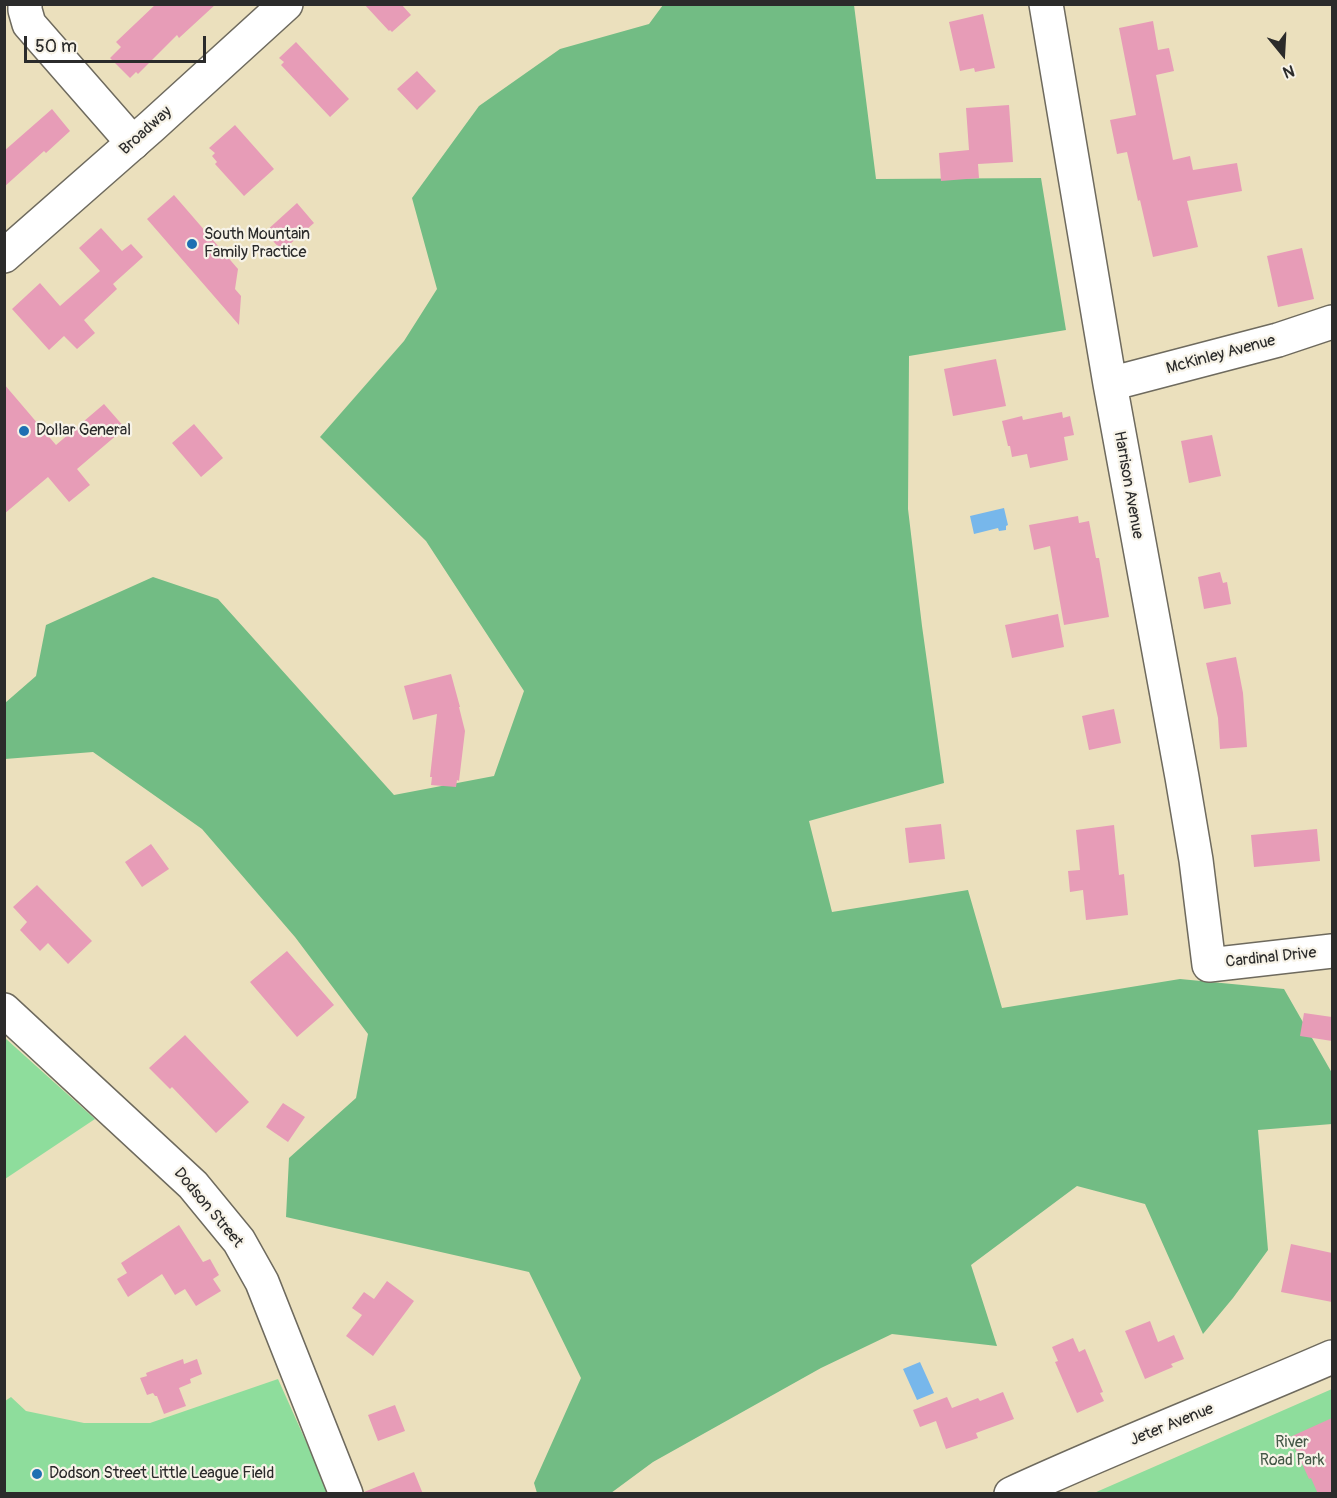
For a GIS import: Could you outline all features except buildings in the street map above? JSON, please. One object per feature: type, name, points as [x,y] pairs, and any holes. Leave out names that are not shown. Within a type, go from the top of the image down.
[{"type":"street","points":[[4,19],[24,4],[29,24],[133,143]]},
{"type":"street","name":"Broadway","points":[[4,256],[286,4]]},
{"type":"street","name":"Harrison Avenue","points":[[1046,4],[1110,384],[1196,861],[1209,965]]},
{"type":"street","name":"McKinley Avenue","points":[[1110,384],[1278,340],[1332,322]]},
{"type":"street","name":"Cardinal Drive","points":[[1209,965],[1332,951]]},
{"type":"street","name":"Dodson Street","points":[[4,1010],[193,1185],[239,1241],[262,1282],[346,1494]]},
{"type":"street","name":"Jeter Avenue","points":[[1011,1494],[1072,1466],[1332,1357]]},
{"type":"green space","points":[[663,5],[854,5],[876,179],[1041,178],[1066,330],[909,356],[908,509],[944,783],[809,821],[832,912],[968,890],[1002,1008],[1180,979],[1284,989],[1332,1073],[1332,1124],[1258,1130],[1268,1250],[1203,1334],[1145,1204],[1077,1186],[971,1265],[997,1346],[892,1334],[821,1368],[653,1462],[611,1493],[537,1493],[534,1483],[581,1378],[529,1272],[286,1217],[289,1158],[356,1098],[368,1034],[295,937],[202,829],[93,752],[5,759],[5,703],[36,676],[46,625],[153,577],[218,599],[394,795],[494,776],[524,691],[426,541],[320,437],[404,341],[437,289],[412,198],[479,106],[560,49],[649,24]]},
{"type":"green space","points":[[5,1038],[95,1119],[5,1179]]},
{"type":"green space","points":[[278,1379],[329,1493],[5,1494],[5,1401],[11,1397],[26,1411],[84,1423],[150,1423]]},
{"type":"green space","name":"River Road Park","points":[[1332,1389],[1332,1493],[1094,1493]]},
{"type":"water","points":[[1004,508],[1008,525],[1006,530],[999,531],[998,528],[974,534],[970,516]]},
{"type":"water","points":[[920,1362],[934,1393],[917,1400],[903,1369]]},
{"type":"place","name":"South Mountain Family Practice","points":[[192,244]]},
{"type":"place","name":"Dollar General","points":[[24,431]]},
{"type":"place","name":"Dodson Street Little League Field","points":[[37,1474]]}]
